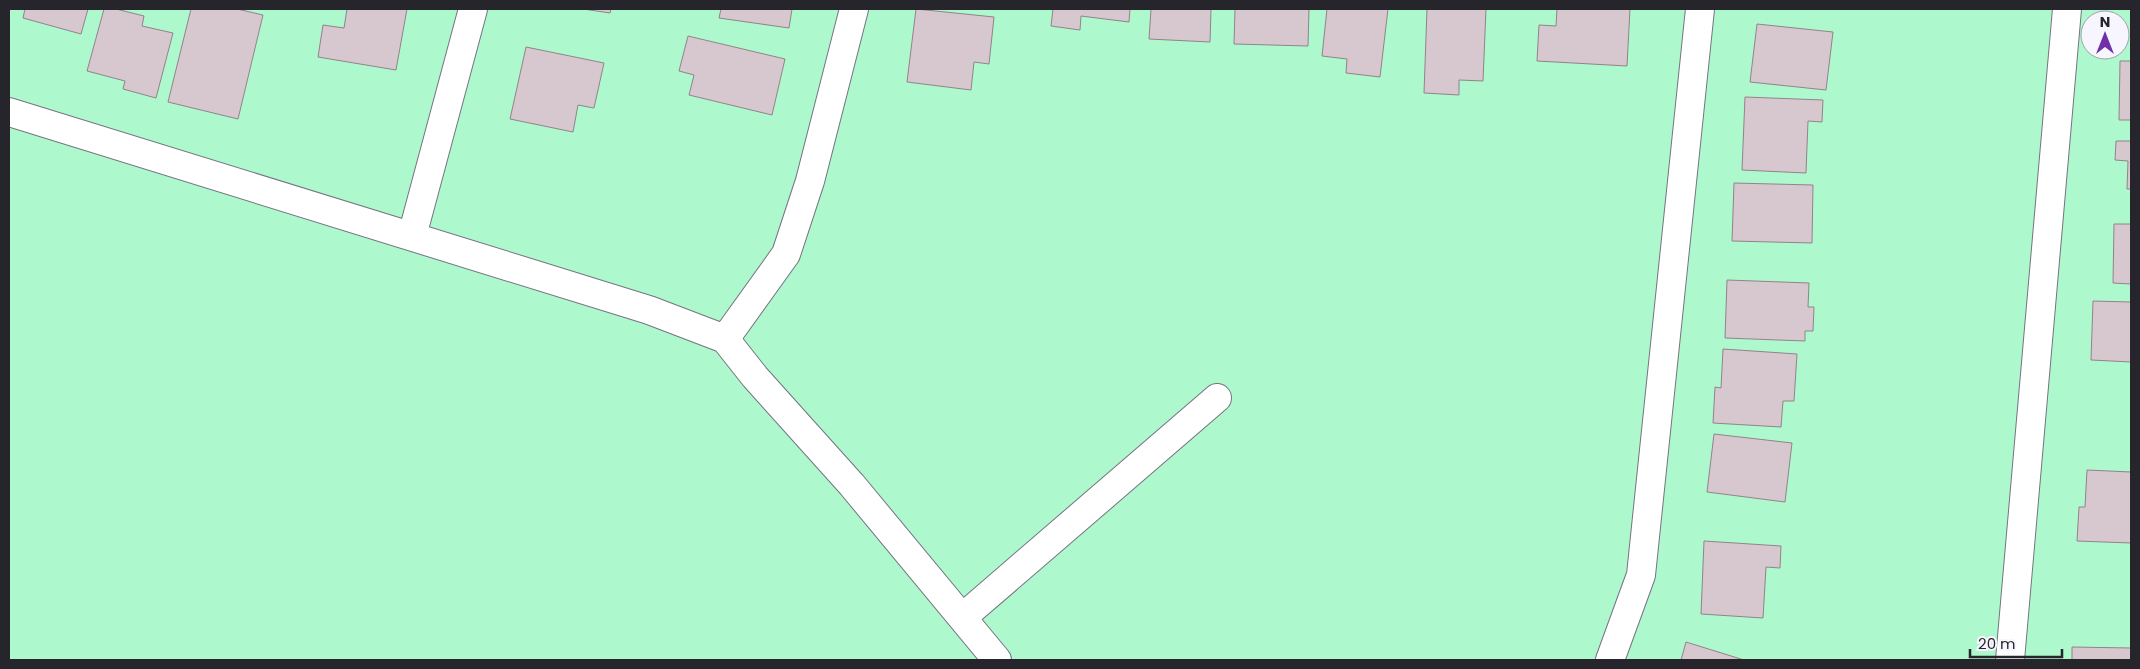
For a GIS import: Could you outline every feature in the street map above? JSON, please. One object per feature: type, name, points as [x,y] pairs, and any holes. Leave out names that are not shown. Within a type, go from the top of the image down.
[{"type":"street","points":[[412,236],[473,9]]},
{"type":"street","points":[[725,339],[786,254],[810,181],[854,9]]},
{"type":"street","points":[[1610,660],[1641,575],[1700,9]]},
{"type":"street","points":[[2010,660],[2067,9]]},
{"type":"street","points":[[9,112],[649,310],[725,339],[755,377],[852,485],[997,660]]},
{"type":"street","points":[[963,617],[1217,398]]},
{"type":"green space","points":[[9,9],[2131,9],[2131,660],[9,660]]},
{"type":"building","points":[[25,9],[88,9],[81,34],[23,18]]},
{"type":"building","points":[[104,9],[116,9],[144,16],[142,26],[173,33],[156,98],[123,89],[125,81],[87,71]]},
{"type":"building","points":[[191,9],[237,9],[263,15],[238,119],[168,102]]},
{"type":"building","points":[[347,9],[407,9],[396,70],[318,57],[323,25],[344,28]]},
{"type":"building","points":[[583,9],[611,9],[610,13]]},
{"type":"building","points":[[721,9],[792,9],[789,28],[719,18]]},
{"type":"building","points":[[916,9],[994,17],[989,64],[974,62],[971,90],[907,82]]},
{"type":"building","points":[[1053,9],[1130,9],[1129,22],[1081,16],[1080,30],[1051,26]]},
{"type":"building","points":[[1151,9],[1211,9],[1210,42],[1149,39]]},
{"type":"building","points":[[1235,9],[1309,9],[1308,46],[1234,44]]},
{"type":"building","points":[[1327,9],[1388,9],[1380,77],[1346,73],[1347,59],[1322,56]]},
{"type":"building","points":[[1427,9],[1486,9],[1483,81],[1459,80],[1459,95],[1424,93]]},
{"type":"building","points":[[1557,9],[1630,9],[1627,66],[1537,61],[1539,25],[1556,26]]},
{"type":"building","points":[[1757,24],[1833,32],[1826,90],[1750,82]]},
{"type":"building","points":[[688,36],[785,59],[772,115],[689,95],[694,75],[679,71]]},
{"type":"building","points":[[526,47],[604,63],[594,108],[578,105],[573,132],[510,119]]},
{"type":"building","points":[[2120,61],[2131,61],[2131,120],[2119,120]]},
{"type":"building","points":[[1745,97],[1823,100],[1822,122],[1808,121],[1806,173],[1742,170]]},
{"type":"building","points":[[2116,141],[2131,141],[2131,189],[2127,189],[2128,161],[2115,160]]},
{"type":"building","points":[[1734,183],[1813,185],[1812,243],[1732,241]]},
{"type":"building","points":[[2114,224],[2131,224],[2131,284],[2113,283]]},
{"type":"building","points":[[1727,280],[1809,283],[1808,307],[1814,307],[1813,331],[1805,331],[1805,341],[1725,338]]},
{"type":"building","points":[[2093,301],[2131,302],[2131,362],[2091,360]]},
{"type":"building","points":[[1723,349],[1797,354],[1794,401],[1783,401],[1781,427],[1713,423],[1715,387],[1721,388]]},
{"type":"building","points":[[1714,434],[1792,443],[1785,502],[1707,492]]},
{"type":"building","points":[[2087,470],[2131,472],[2131,543],[2077,541],[2079,507],[2085,507]]},
{"type":"building","points":[[1704,541],[1781,546],[1780,568],[1766,567],[1763,618],[1701,614]]},
{"type":"building","points":[[1686,642],[1744,660],[1681,660]]},
{"type":"building","points":[[2072,647],[2131,648],[2131,660],[2072,660]]}]
